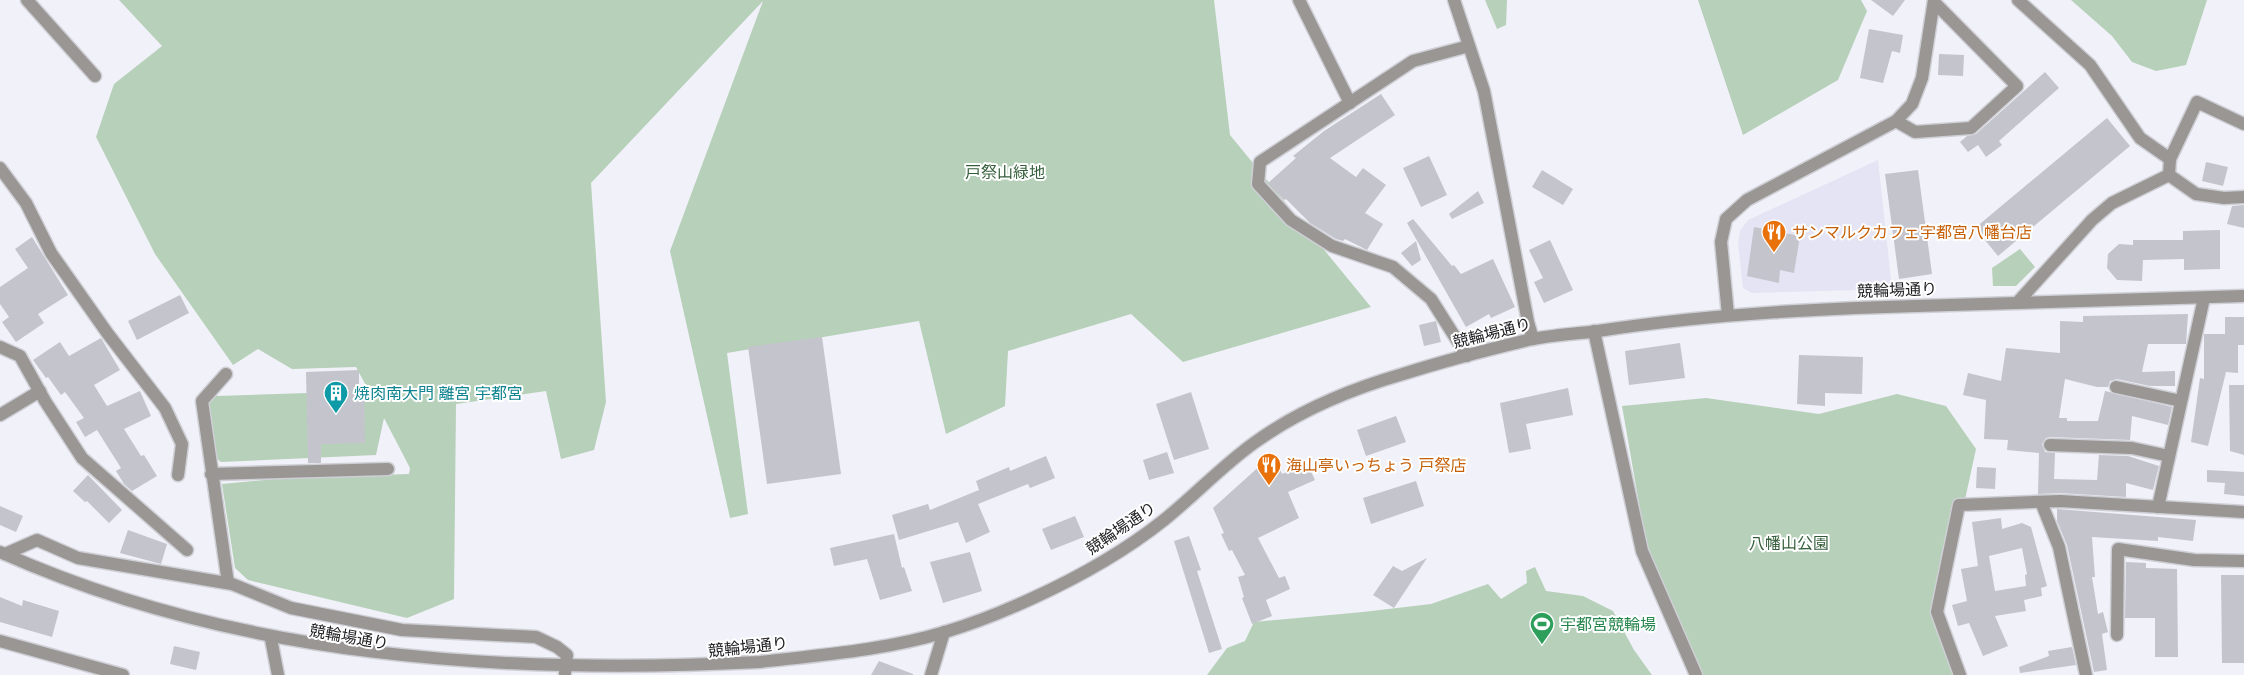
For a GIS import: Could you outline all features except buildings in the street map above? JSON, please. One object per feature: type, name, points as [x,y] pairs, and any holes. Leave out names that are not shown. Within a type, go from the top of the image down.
[{"type":"street","points":[[27,0],[94,76]]},
{"type":"street","points":[[1299,0],[1350,103]]},
{"type":"street","points":[[1454,0],[1484,91],[1528,322],[1533,339]]},
{"type":"street","points":[[2018,0],[2090,65],[2140,138],[2170,159]]},
{"type":"street","points":[[1896,121],[1915,132],[1970,128],[2017,86],[1934,1]]},
{"type":"street","points":[[1728,315],[1721,242],[1726,219],[1747,200],[1896,121],[1912,104],[1922,78],[1934,1]]},
{"type":"street","points":[[1467,356],[1431,299],[1393,267],[1332,246],[1291,220],[1258,184],[1260,162],[1413,61],[1469,46]]},
{"type":"street","points":[[2169,175],[2170,159],[2198,102],[2244,124]]},
{"type":"street","points":[[0,168],[26,203],[51,252],[108,334],[165,408],[182,444],[178,475]]},
{"type":"street","points":[[2169,175],[2196,194],[2224,198],[2244,197]]},
{"type":"street","points":[[2017,303],[2092,220],[2112,203],[2169,175]]},
{"type":"street","name":"競輪場通り","points":[[2,553],[81,586],[178,618],[354,656],[413,664],[592,674],[752,669],[944,632],[1034,598],[1111,557],[1141,538],[1171,515],[1256,441],[1321,404],[1382,380],[1533,339],[1636,324],[1728,315],[1836,308],[2244,296]]},
{"type":"street","points":[[2158,507],[2204,298]]},
{"type":"street","points":[[1594,331],[1642,551],[1696,675]]},
{"type":"street","points":[[0,347],[20,356],[82,458],[187,550]]},
{"type":"street","points":[[226,374],[202,401],[228,583]]},
{"type":"street","points":[[2116,386],[2182,401]]},
{"type":"street","points":[[0,415],[40,391]]},
{"type":"street","points":[[2050,445],[2132,448],[2169,456]]},
{"type":"street","points":[[211,474],[388,468]]},
{"type":"street","points":[[2041,502],[2059,547],[2086,675]]},
{"type":"street","points":[[1960,675],[1937,612],[1959,505],[2041,502],[2244,512]]},
{"type":"street","points":[[2,553],[37,540],[78,558],[228,583],[291,608],[402,630],[536,637],[557,647],[567,655],[565,672]]},
{"type":"street","points":[[2117,635],[2118,550],[2194,560],[2244,561]]},
{"type":"street","points":[[931,675],[944,632]]},
{"type":"street","points":[[271,639],[278,675]]},
{"type":"street","points":[[0,641],[123,675]]},
{"type":"shaded area","points":[[1878,160],[1892,289],[1752,293],[1743,288],[1738,244],[1740,231],[1748,220]]},
{"type":"green space","name":"戸祭山緑地","points":[[119,0],[1214,0],[1230,135],[1371,307],[1183,362],[1131,314],[1008,351],[1005,406],[946,434],[919,321],[727,353],[748,514],[730,518],[670,251],[763,1],[591,183],[606,402],[594,450],[561,459],[546,391],[456,404],[454,599],[407,618],[248,580],[235,568],[222,484],[285,478],[409,474],[410,468],[384,418],[376,455],[221,462],[215,457],[208,401],[216,396],[369,391],[356,367],[292,369],[258,349],[233,365],[155,254],[96,137],[114,84],[162,46]]},
{"type":"green space","points":[[1485,0],[1507,0],[1506,25],[1497,29]]},
{"type":"green space","points":[[1698,0],[1861,0],[1867,11],[1838,80],[1743,135]]},
{"type":"green space","points":[[2071,0],[2207,0],[2186,65],[2156,71],[2132,62],[2112,36]]},
{"type":"green space","points":[[2020,249],[2035,267],[2016,286],[1993,286],[1992,268]]},
{"type":"green space","name":"八幡山公園","points":[[1897,394],[1946,406],[1976,449],[1948,578],[1934,625],[1955,675],[1703,675],[1648,555],[1622,406],[1706,398],[1819,414]]},
{"type":"green space","points":[[1535,567],[1546,591],[1583,596],[1613,611],[1634,650],[1652,675],[1207,675],[1227,648],[1245,641],[1254,622],[1431,604],[1488,584],[1501,599],[1527,583],[1526,571]]},
{"type":"place","name":"サンマルクカフェ宇都宮八幡台店","points":[[1774,253]]},
{"type":"place","name":"焼肉南大門 離宮 宇都宮","points":[[336,414]]},
{"type":"place","name":"海山亭いっちょう 戸祭店","points":[[1269,486]]},
{"type":"place","name":"宇都宮競輪場","points":[[1542,645]]}]
